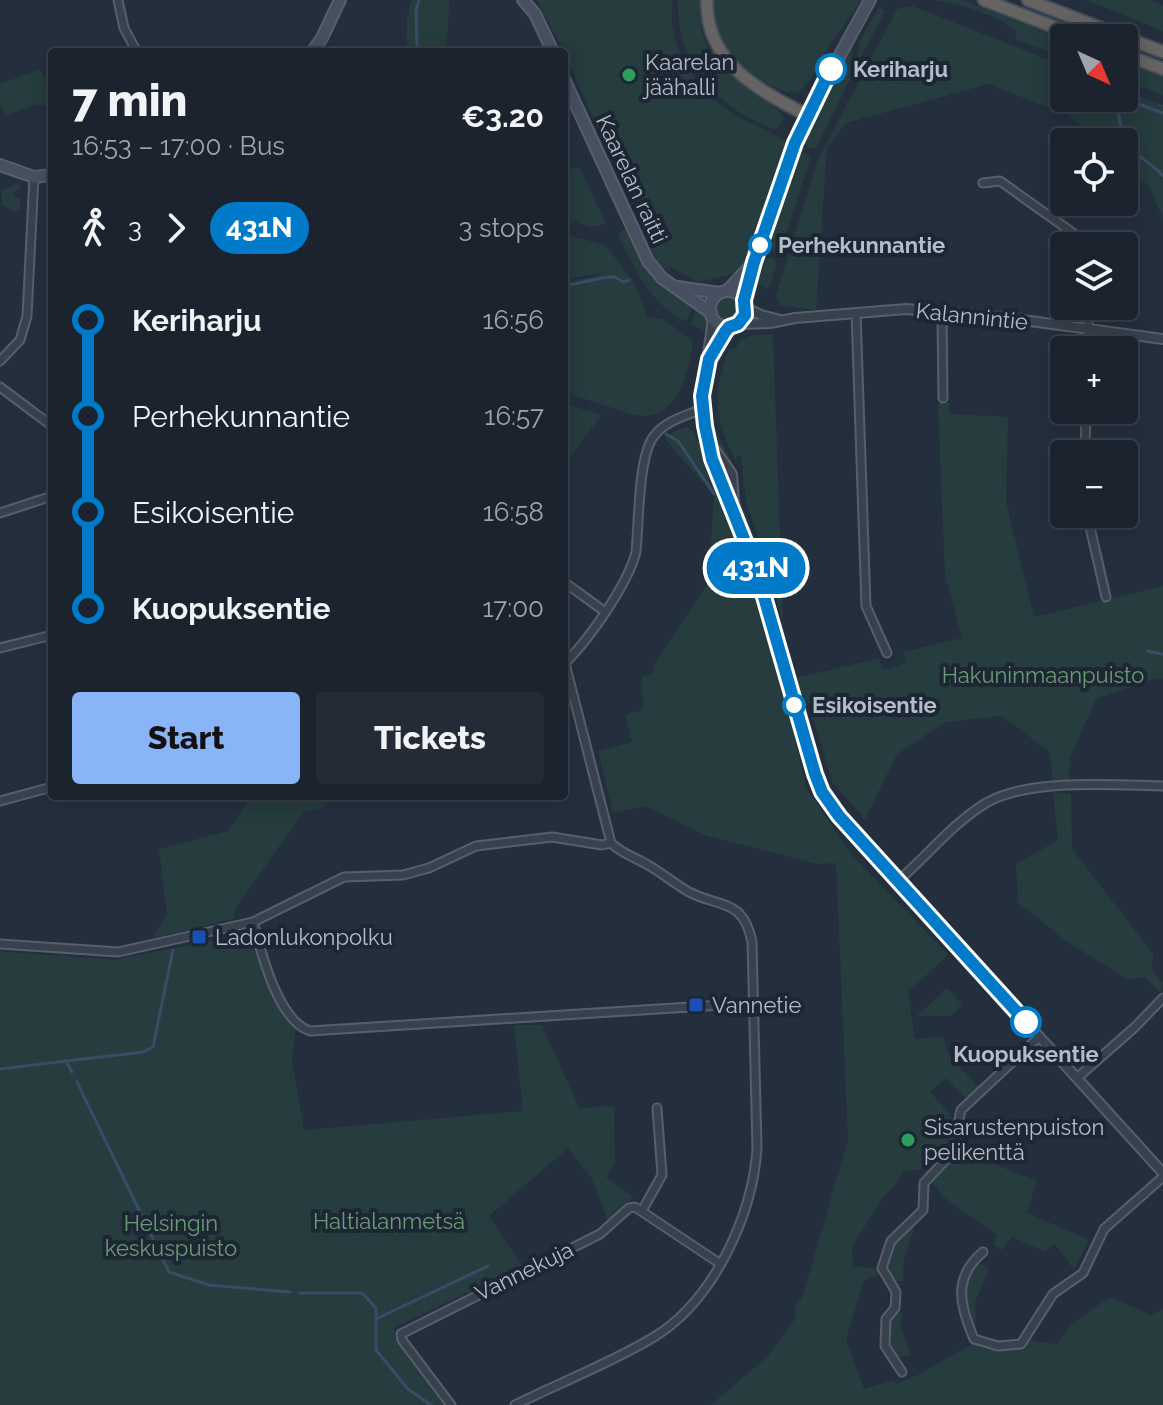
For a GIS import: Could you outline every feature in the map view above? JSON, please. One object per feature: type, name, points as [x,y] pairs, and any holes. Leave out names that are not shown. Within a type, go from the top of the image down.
[{"type":"highway","points":[[707,0],[713,40],[731,67],[757,87],[807,115]]},
{"type":"highway","points":[[984,0],[1050,25]]},
{"type":"highway","points":[[1028,0],[1163,52]]},
{"type":"highway","points":[[1138,59],[1163,69]]},
{"type":"main road","points":[[315,48],[340,0]]},
{"type":"main road","points":[[523,0],[535,14],[551,48]]},
{"type":"main road","points":[[754,262],[712,301],[712,316],[720,325],[734,325],[745,315],[754,262],[807,115],[870,0]]},
{"type":"main road","name":"Kaarelan raitti","points":[[568,88],[648,261],[662,278],[712,316]]},
{"type":"main road","points":[[0,165],[34,177],[48,175]]},
{"type":"main road","points":[[676,287],[738,294],[745,304]]},
{"type":"street","points":[[118,0],[124,28],[135,48]]},
{"type":"street","points":[[0,361],[20,340],[27,316],[34,177]]},
{"type":"street","points":[[983,183],[1000,181],[1072,232]]},
{"type":"street","name":"Kalannintie","points":[[745,304],[761,315],[780,320]]},
{"type":"street","name":"Kalannintie","points":[[734,325],[906,309],[1163,339]]},
{"type":"street","points":[[942,312],[943,398]]},
{"type":"street","points":[[856,313],[866,606],[887,653]]},
{"type":"street","points":[[712,316],[702,409],[712,459],[756,569],[818,783],[839,816],[1163,1175],[1104,1229],[1083,1273],[1053,1294],[1021,1344],[998,1346],[974,1339],[962,1311],[961,1283],[974,1259],[983,1252]]},
{"type":"street","points":[[1088,320],[1088,336]]},
{"type":"street","points":[[709,359],[734,325]]},
{"type":"street","points":[[0,387],[48,423]]},
{"type":"street","points":[[568,658],[626,579],[636,552],[644,459],[648,447],[664,426],[702,409]]},
{"type":"street","points":[[0,513],[48,497]]},
{"type":"street","points":[[1090,528],[1106,597]]},
{"type":"street","points":[[568,585],[604,611]]},
{"type":"street","points":[[0,648],[48,636]]},
{"type":"street","points":[[515,1405],[661,1332],[691,1307],[739,1226],[756,1166],[758,1133],[752,942],[747,924],[738,911],[721,901],[693,894],[611,843],[568,678]]},
{"type":"street","points":[[898,881],[970,815],[986,803],[1013,791],[1045,787],[1163,786]]},
{"type":"street","points":[[0,801],[48,788]]},
{"type":"street","points":[[0,944],[118,952],[253,922],[344,877],[403,875],[429,868],[476,846],[552,837],[602,845],[611,843]]},
{"type":"street","points":[[253,922],[281,1003],[296,1025],[310,1031],[753,1003]]},
{"type":"street","points":[[1077,1078],[1163,998]]},
{"type":"street","points":[[902,1372],[885,1346],[886,1319],[895,1308],[896,1292],[882,1268],[890,1243],[923,1210],[924,1183],[952,1153],[961,1110],[1039,1037]]},
{"type":"street","points":[[657,1108],[662,1175],[642,1211],[719,1263]]},
{"type":"street","name":"Vannekuja","points":[[451,1405],[402,1340],[401,1334],[600,1234],[629,1208],[642,1211]]},
{"type":"green space","points":[[411,0],[449,0],[447,48],[406,48]]},
{"type":"green space","points":[[537,0],[672,0],[672,19],[680,53],[698,82],[724,107],[788,145],[756,245],[738,276],[733,274],[697,282],[671,267],[668,271],[658,263],[568,61],[568,48],[562,48]]},
{"type":"green space","points":[[678,0],[700,0],[701,24],[714,57],[784,117],[776,130],[736,110],[704,81],[684,44]]},
{"type":"green space","points":[[714,0],[861,0],[811,77],[797,93],[768,84],[736,60],[722,39]]},
{"type":"green space","points":[[935,0],[962,0],[1050,34],[1050,52],[1015,39],[1016,31],[1008,25],[967,7]]},
{"type":"green space","points":[[1087,0],[1149,0],[1163,5],[1163,31]]},
{"type":"green space","points":[[912,6],[1050,60],[1050,108],[989,84],[846,123],[827,148],[816,310],[779,305],[776,295],[818,159],[897,9]]},
{"type":"green space","points":[[879,7],[885,11],[857,65],[859,42]]},
{"type":"green space","points":[[851,44],[849,81],[816,148],[810,149],[802,141]]},
{"type":"green space","points":[[1138,67],[1163,77],[1163,95],[1138,85]]},
{"type":"green space","points":[[40,69],[48,86],[48,105],[35,105],[7,115],[0,106],[0,84]]},
{"type":"green space","points":[[1138,95],[1163,105],[1163,218],[1149,186],[1138,176],[1138,128],[1084,128],[1060,112],[1138,112]]},
{"type":"green space","points":[[800,149],[811,157],[781,250],[773,251],[769,241]]},
{"type":"green space","points":[[580,168],[606,224],[590,227],[568,219],[568,169]]},
{"type":"green space","points":[[18,183],[21,188],[14,192],[15,197],[20,199],[20,210],[13,212],[2,204],[2,191]]},
{"type":"green space","points":[[628,229],[652,275],[668,291],[693,304],[684,321],[661,304],[637,272],[618,234]]},
{"type":"green space","points":[[568,235],[605,245],[634,282],[647,316],[663,319],[693,341],[684,381],[670,404],[660,412],[648,416],[634,415],[568,393],[568,281],[606,272],[568,279]]},
{"type":"green space","points":[[771,257],[777,262],[766,289],[755,282],[763,260]]},
{"type":"green space","points":[[728,296],[736,300],[740,308],[736,316],[728,320],[720,316],[716,308],[720,300]]},
{"type":"green space","points":[[697,305],[706,315],[709,333],[691,324]]},
{"type":"green space","points":[[754,335],[773,335],[783,621],[765,555],[746,502],[741,456],[737,455],[736,461],[719,418],[718,393],[729,349],[736,348],[740,340]]},
{"type":"green space","points":[[708,400],[711,401],[715,429],[738,474],[741,501],[758,557],[739,509],[730,466],[712,432]]},
{"type":"green space","name":"Hakuninmaanpuisto","points":[[949,402],[950,414],[1008,417],[1006,502],[1034,617],[1163,586],[1163,679],[1157,678],[1096,699],[1070,758],[1069,782],[1053,782],[1050,752],[1002,716],[946,722],[897,754],[865,819],[832,782],[808,702],[797,678],[879,658],[883,670],[906,663],[903,652],[962,638],[945,575],[938,407],[939,403]]},
{"type":"green space","points":[[568,404],[601,415],[568,461]]},
{"type":"green space","points":[[688,427],[694,432],[746,564],[806,788],[853,856],[948,955],[908,992],[915,1039],[943,1037],[950,1057],[979,1087],[966,1099],[946,1078],[930,1092],[951,1115],[946,1147],[935,1162],[904,1171],[883,1197],[852,1247],[853,1267],[878,1268],[881,1274],[864,1280],[846,1339],[864,1389],[894,1380],[896,1384],[918,1375],[973,1344],[999,1351],[1026,1348],[1030,1340],[1056,1344],[1073,1323],[1110,1297],[1151,1315],[1163,1309],[1163,1405],[711,1405],[767,1357],[795,1319],[795,1307],[803,1296],[848,1139],[836,863],[817,864],[705,835],[645,806],[613,813],[598,751],[632,742],[625,715],[643,710],[642,676],[654,673],[653,666],[709,582],[714,495],[664,438]]},
{"type":"green space","points":[[1053,793],[1071,794],[1072,849],[1154,955],[1151,968],[1163,984],[1160,992],[1144,977],[1129,980],[1066,941],[1018,902],[1016,864],[1058,840]]},
{"type":"green space","points":[[249,800],[330,800],[326,807],[303,812],[235,909],[234,919],[152,938],[167,915],[159,849],[228,831]]},
{"type":"green space","name":"Helsingin keskuspuisto","points":[[256,932],[281,1003],[296,1025],[292,1060],[304,1130],[523,1111],[514,1025],[542,1025],[579,1108],[614,1106],[615,1162],[606,1177],[633,1197],[608,1221],[592,1179],[568,1148],[489,1216],[522,1266],[394,1328],[395,1339],[444,1405],[0,1405],[0,951],[114,960]]},
{"type":"green space","points":[[947,988],[962,1005],[951,1016],[917,1016]]},
{"type":"green space","points":[[963,1152],[1037,1181],[1027,1213],[1089,1240],[1074,1270],[1055,1244],[1044,1251],[1012,1237],[1002,1250],[994,1245],[997,1235],[943,1197],[931,1181]]},
{"type":"green space","points":[[912,1225],[914,1229],[904,1260],[903,1281],[894,1281],[888,1268],[895,1244]]},
{"type":"green space","points":[[981,1263],[989,1270],[975,1302],[976,1333],[965,1296],[968,1277]]},
{"type":"green space","points":[[896,1313],[902,1313],[901,1327],[911,1355],[896,1357],[890,1347],[891,1320]]},
{"type":"waterway","points":[[417,48],[416,10],[419,0]]},
{"type":"waterway","points":[[1138,104],[1163,113]]},
{"type":"waterway","points":[[1119,112],[1127,141],[1163,176]]},
{"type":"waterway","points":[[568,285],[607,277],[624,282],[629,280]]},
{"type":"waterway","points":[[666,434],[678,441],[714,494]]},
{"type":"waterway","points":[[1147,651],[1163,654]]},
{"type":"waterway","points":[[66,1061],[143,1052],[153,1047],[173,950]]},
{"type":"waterway","points":[[0,1069],[66,1061],[72,1072]]},
{"type":"waterway","points":[[77,1082],[169,1272],[209,1285],[290,1292]]},
{"type":"waterway","points":[[376,1319],[488,1266]]},
{"type":"waterway","points":[[300,1293],[362,1293],[376,1308],[376,1350],[408,1389],[431,1405]]},
{"type":"bus line","name":"431N","points":[[831,69],[795,143],[754,262],[744,300],[745,315],[738,324],[729,327],[709,359],[702,396],[705,426],[712,459],[756,569],[822,792],[839,816],[1026,1022]]},
{"type":"place","name":"Keriharju","points":[[831,69]]},
{"type":"place","name":"Kaarelan jäähalli","points":[[629,75]]},
{"type":"place","name":"Perhekunnantie","points":[[760,245]]},
{"type":"place","name":"Esikoisentie","points":[[794,705]]},
{"type":"place","name":"Ladonlukonpolku","points":[[199,937]]},
{"type":"place","name":"Vannetie","points":[[696,1005]]},
{"type":"place","name":"Kuopuksentie","points":[[1026,1022]]},
{"type":"place","name":"Sisarustenpuiston pelikenttä","points":[[908,1140]]},
{"type":"park label","name":"Haltialanmetsä","points":[[389,1221]]}]
